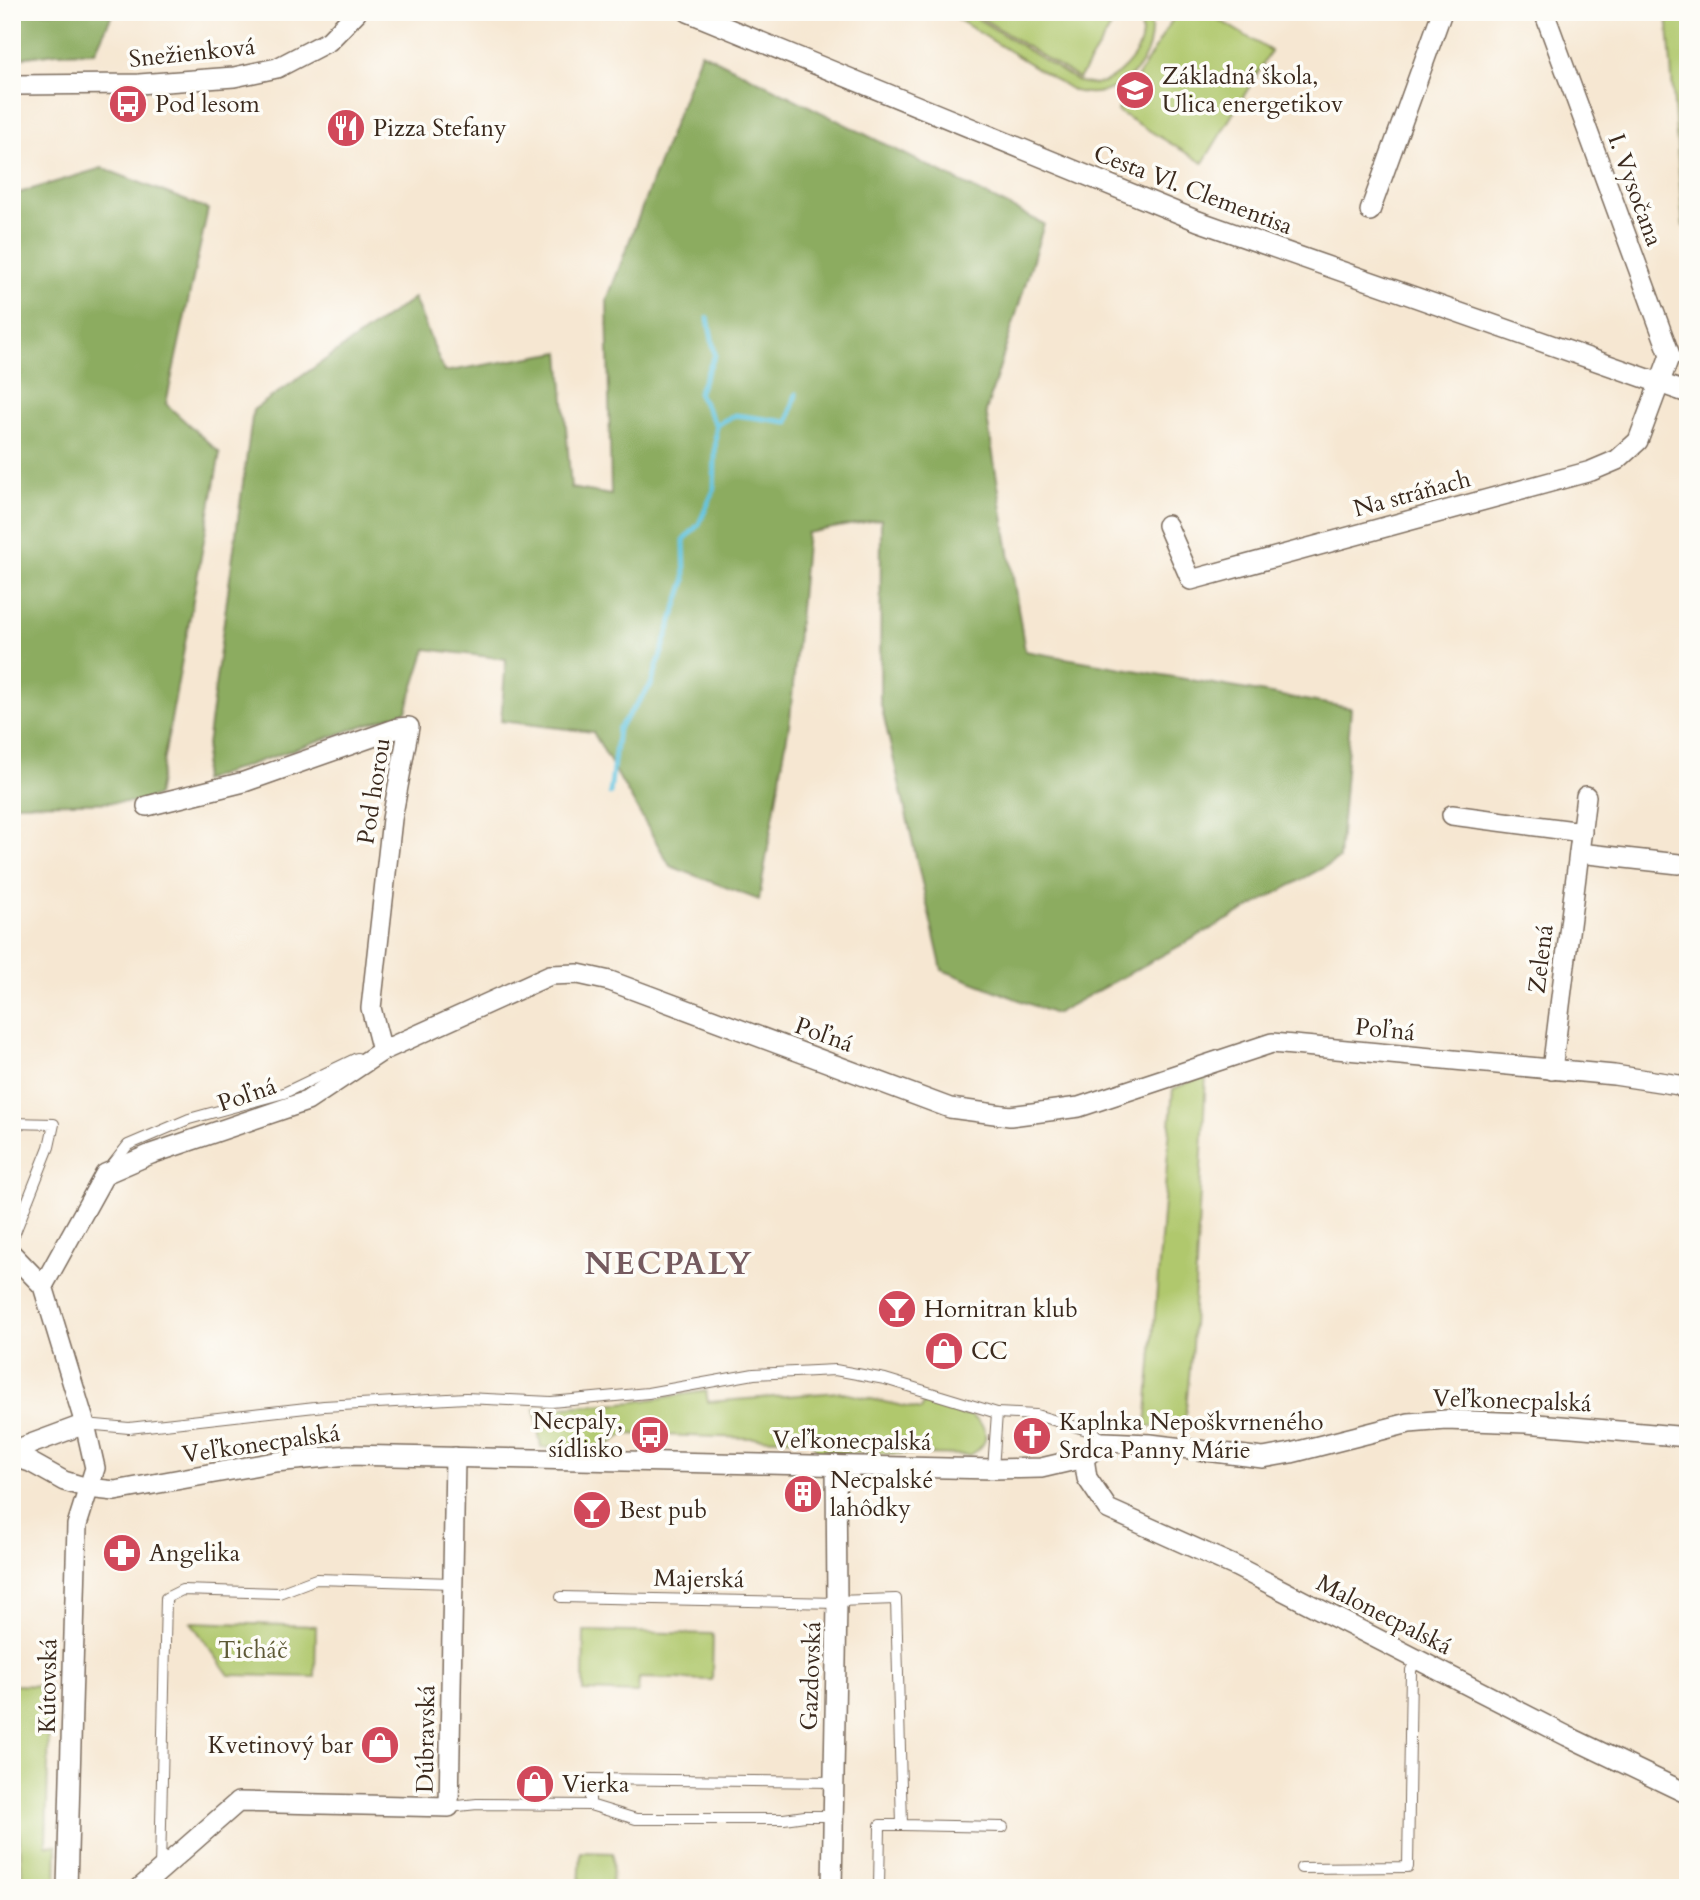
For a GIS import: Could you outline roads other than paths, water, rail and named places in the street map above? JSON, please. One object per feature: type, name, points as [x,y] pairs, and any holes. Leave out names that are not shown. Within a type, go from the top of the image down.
[{"type":"street","name":"Snežienková","points":[[12,85],[139,84],[234,77],[277,68],[301,58],[329,41],[357,12]]},
{"type":"street","name":"Cesta Vl. Clementisa","points":[[688,12],[1198,221],[1688,393]]},
{"type":"street","points":[[1370,211],[1443,12]]},
{"type":"street","name":"I. Vysočana","points":[[1544,12],[1679,358],[1659,384]]},
{"type":"street","name":"Na stráňach","points":[[1167,525],[1191,580],[1591,471],[1617,460],[1639,441],[1659,384]]},
{"type":"street","name":"Pod horou","points":[[147,806],[244,782],[398,728],[409,727],[392,819],[371,1008],[383,1051]]},
{"type":"street","name":"Zelená","points":[[1552,1070],[1586,796]]},
{"type":"street","points":[[1452,815],[1582,832]]},
{"type":"street","points":[[1579,853],[1679,864]]},
{"type":"street","name":"Poľná","points":[[43,1286],[105,1174],[151,1154],[307,1101],[383,1051],[550,975],[578,974],[610,981],[950,1108],[1010,1116],[1079,1107],[1272,1043],[1614,1075],[1679,1086],[1688,1092]]},
{"type":"street","points":[[12,1254],[43,1286]]},
{"type":"street","name":"Kútovská","points":[[43,1286],[85,1424],[95,1468],[77,1525],[67,1888]]},
{"type":"street","name":"Veľkonecpalská","points":[[12,1454],[64,1481],[88,1488],[115,1491],[275,1462],[348,1455],[993,1469],[1041,1468],[1084,1458],[1104,1442],[1140,1443],[1263,1458],[1409,1423],[1446,1420],[1526,1423],[1688,1437]]},
{"type":"street","name":"Veľkonecpalská","points":[[12,1454],[85,1424]]},
{"type":"street","name":"Dúbravská","points":[[140,1888],[238,1802],[449,1807],[455,1457]]},
{"type":"street","name":"Malonecpalská","points":[[1084,1458],[1087,1478],[1108,1509],[1237,1567],[1688,1794]]},
{"type":"street","name":"Gazdovská","points":[[832,1888],[837,1602],[836,1465]]},
{"type":"lane","points":[[12,1123],[54,1124],[49,1147],[12,1240]]},
{"type":"lane","points":[[85,1424],[128,1428],[324,1406],[466,1398],[551,1402],[648,1393],[754,1374],[835,1370],[885,1380],[998,1413],[1036,1415],[1094,1432],[1104,1442]]},
{"type":"lane","points":[[993,1469],[998,1413]]},
{"type":"lane","points":[[160,1871],[166,1598],[182,1590],[279,1593],[316,1579],[453,1583]]},
{"type":"lane","name":"Majerská","points":[[561,1597],[837,1602],[896,1599],[902,1825]]},
{"type":"lane","points":[[1301,1868],[1408,1867],[1412,1670],[1417,1659]]},
{"type":"lane","points":[[590,1805],[590,1779],[832,1782]]},
{"type":"lane","points":[[449,1807],[477,1804],[590,1805],[636,1819],[784,1819],[832,1816]]},
{"type":"lane","points":[[879,1888],[880,1825],[1003,1826]]},
{"type":"waterway","points":[[610,793],[618,729],[651,685],[685,581],[684,540],[699,524],[714,490],[716,425],[698,393],[715,355],[708,318]]},
{"type":"waterway","points":[[716,425],[735,415],[788,422],[796,394]]},
{"type":"place","name":"Základná škola, Ulica energetikov","points":[[1135,90]]},
{"type":"place","name":"Pod lesom","points":[[128,104]]},
{"type":"place","name":"Pizza Stefany","points":[[346,128]]},
{"type":"place","name":"Hornitran klub","points":[[897,1309]]},
{"type":"place","name":"CC","points":[[944,1351]]},
{"type":"place","name":"Necpaly, sídlisko","points":[[650,1435]]},
{"type":"place","name":"Kaplnka Nepoškvrneného Srdca Panny Márie","points":[[1032,1436]]},
{"type":"place","name":"Necpalské lahôdky","points":[[803,1494]]},
{"type":"place","name":"Best pub","points":[[592,1510]]},
{"type":"place","name":"Angelika","points":[[122,1553]]},
{"type":"place","name":"Kvetinový bar","points":[[380,1745]]},
{"type":"place","name":"Vierka","points":[[535,1784]]},
{"type":"district","name":"NECPALY","points":[[669,1264]]},
{"type":"park label","name":"Ticháč","points":[[253,1650]]}]
